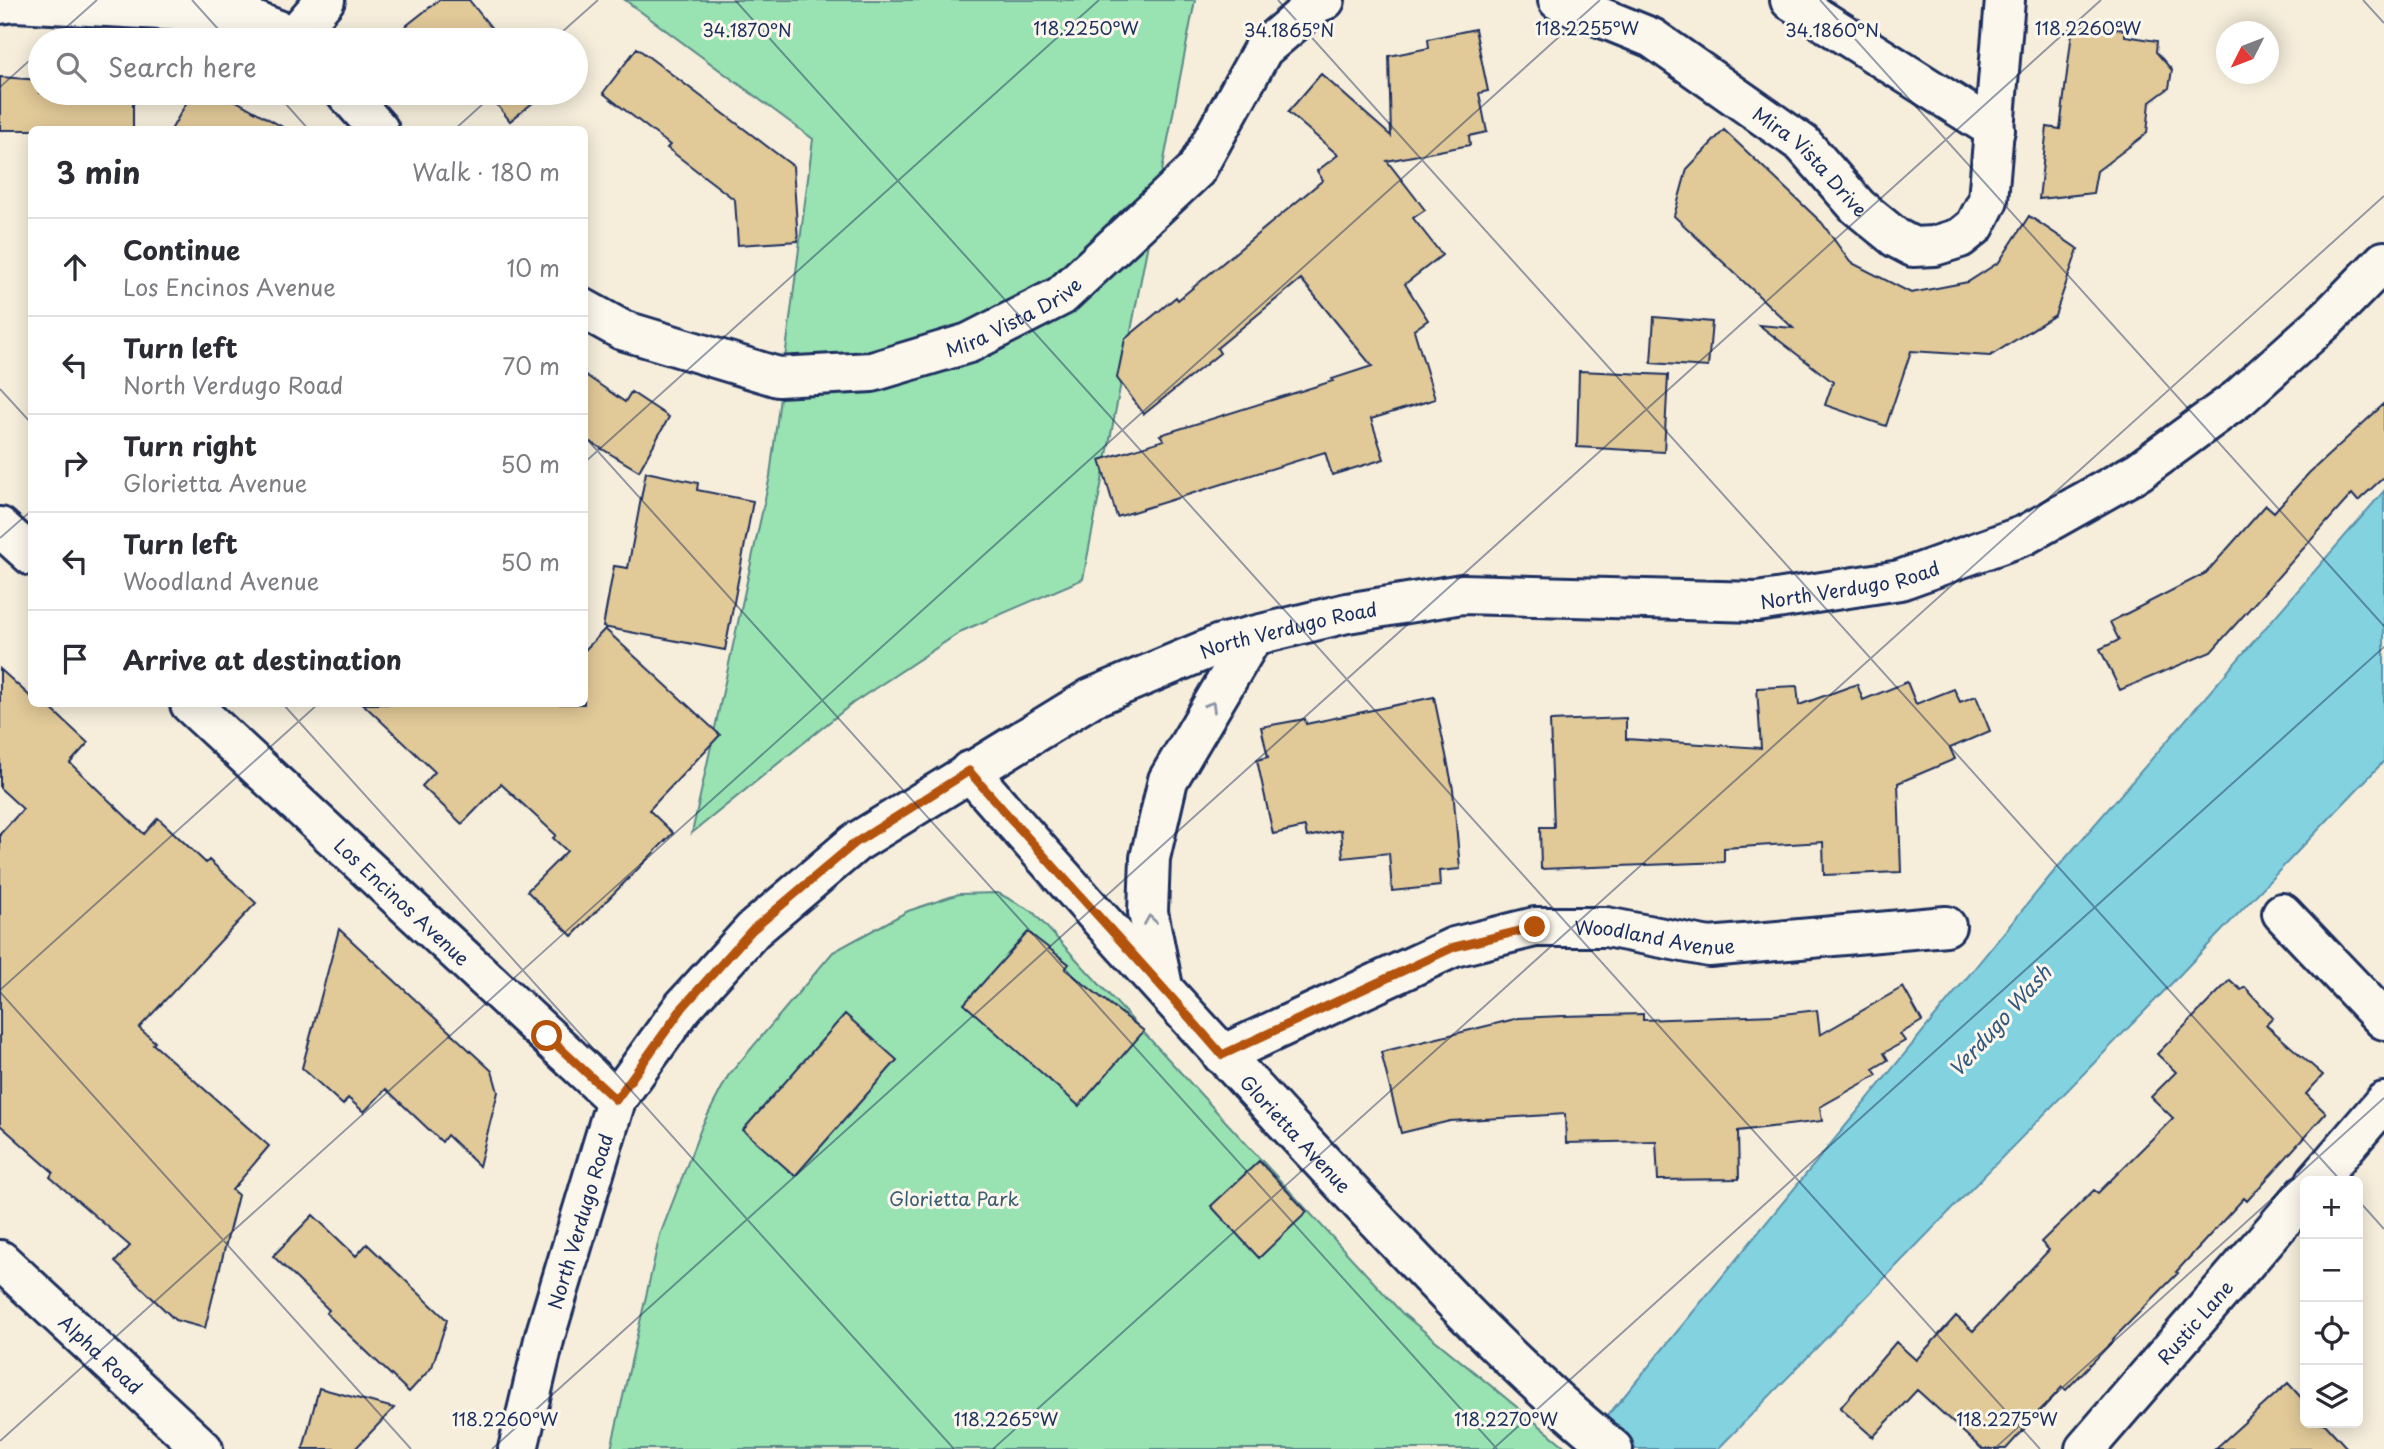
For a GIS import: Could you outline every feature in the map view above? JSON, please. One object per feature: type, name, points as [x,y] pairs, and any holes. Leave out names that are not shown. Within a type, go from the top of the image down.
[{"type":"street","points":[[304,28],[325,0]]},
{"type":"street","name":"Mira Vista Drive","points":[[588,311],[621,330],[778,377],[872,372],[969,343],[1061,296],[1196,170],[1263,49],[1317,3],[1325,0]]},
{"type":"street","name":"Mira Vista Drive","points":[[1558,0],[1652,38],[1663,45],[1803,144],[1858,207],[1896,238],[1913,247],[1934,246],[1960,238],[1975,226],[1988,200],[2006,0]]},
{"type":"street","points":[[1790,0],[1995,130]]},
{"type":"street","points":[[0,4],[15,2],[236,14],[271,28]]},
{"type":"street","points":[[357,105],[375,126]]},
{"type":"street","name":"North Verdugo Road","points":[[519,1449],[545,1336],[616,1100],[683,1007],[752,930],[855,843],[1091,698],[1220,644],[1347,613],[1462,594],[1757,601],[1900,580],[2025,535],[2139,471],[2239,398],[2327,319],[2384,261]]},
{"type":"street","points":[[0,527],[28,552]]},
{"type":"street","points":[[1163,987],[1148,912],[1150,858],[1168,780],[1253,636]]},
{"type":"street","name":"Los Encinos Avenue","points":[[193,707],[616,1100]]},
{"type":"street","name":"Glorietta Avenue","points":[[969,771],[1039,853],[1222,1055],[1434,1281],[1577,1420],[1613,1449]]},
{"type":"street","points":[[2282,912],[2384,1020]]},
{"type":"street","name":"Woodland Avenue","points":[[1222,1055],[1454,947],[1535,927],[1606,928],[1709,947],[1946,926]]},
{"type":"street","points":[[2320,1176],[2384,1102]]},
{"type":"street","name":"Rustic Lane","points":[[2085,1449],[2300,1200]]},
{"type":"street","name":"Alpha Road","points":[[0,1260],[203,1449]]},
{"type":"green space","points":[[625,0],[1195,0],[1083,579],[962,631],[853,703],[692,833],[770,476],[813,139]]},
{"type":"green space","name":"Glorietta Park","points":[[998,893],[1032,911],[1402,1313],[1568,1449],[611,1449],[660,1235],[702,1126],[728,1076],[833,952],[908,911],[959,894]]},
{"type":"water","name":"Verdugo Wash","points":[[2384,491],[2384,761],[1718,1449],[1577,1449],[1621,1400],[2051,875]]},
{"type":"building","points":[[439,0],[469,0],[491,28],[403,28]]},
{"type":"building","points":[[2073,24],[2125,30],[2125,36],[2157,41],[2156,52],[2172,70],[2169,88],[2150,102],[2147,133],[2097,171],[2093,193],[2039,199],[2047,127],[2060,129]]},
{"type":"building","points":[[1475,29],[1488,91],[1479,93],[1487,132],[1469,136],[1470,145],[1387,161],[1425,210],[1413,218],[1442,255],[1405,284],[1428,320],[1414,330],[1435,399],[1371,419],[1384,459],[1332,475],[1325,452],[1117,517],[1100,460],[1164,440],[1160,435],[1333,381],[1332,379],[1372,366],[1301,279],[1217,348],[1220,353],[1144,414],[1117,378],[1125,339],[1176,297],[1178,300],[1323,180],[1317,171],[1338,155],[1288,112],[1321,74],[1391,136],[1389,56],[1429,48],[1428,39]]},
{"type":"building","points":[[637,48],[793,166],[798,241],[738,245],[735,200],[667,148],[670,145],[603,93]]},
{"type":"building","points":[[0,77],[28,79],[28,105],[133,105],[133,126],[28,126],[28,130],[0,130]]},
{"type":"building","points":[[185,105],[243,105],[281,126],[173,126]]},
{"type":"building","points":[[497,105],[530,105],[510,121]]},
{"type":"building","points":[[1724,130],[1822,223],[1850,262],[1911,293],[1968,282],[1999,262],[2029,216],[2078,249],[2055,315],[1990,356],[1911,351],[1886,426],[1825,405],[1833,382],[1759,325],[1793,328],[1674,216],[1687,169]]},
{"type":"building","points":[[1654,317],[1712,322],[1708,367],[1651,363]]},
{"type":"building","points":[[1579,371],[1668,375],[1664,452],[1577,447]]},
{"type":"building","points":[[588,377],[625,402],[631,392],[669,417],[639,471],[588,440]]},
{"type":"building","points":[[2384,404],[2384,477],[2358,501],[2352,494],[2211,652],[2120,690],[2100,649],[2119,640],[2110,622],[2206,573],[2266,505],[2274,512],[2309,473]]},
{"type":"building","points":[[646,472],[698,483],[697,490],[753,501],[725,650],[603,627],[614,566],[628,568]]},
{"type":"building","points":[[605,629],[720,735],[649,810],[673,833],[572,936],[527,891],[567,851],[553,838],[556,835],[501,784],[462,824],[422,786],[435,772],[366,707],[588,707],[588,647]]},
{"type":"building","points":[[0,669],[28,694],[28,707],[49,707],[88,743],[70,763],[144,834],[158,818],[206,863],[209,860],[256,903],[139,1028],[155,1042],[153,1044],[269,1146],[232,1190],[238,1195],[205,1328],[175,1320],[115,1262],[130,1246],[50,1177],[53,1172],[0,1125],[0,834],[23,809],[0,788]]},
{"type":"building","points":[[1907,682],[1916,704],[1954,689],[1960,702],[1976,696],[1990,731],[1950,748],[1955,759],[1898,783],[1901,872],[1824,875],[1823,842],[1724,848],[1724,862],[1541,869],[1540,827],[1554,827],[1550,721],[1626,718],[1626,739],[1761,748],[1757,688],[1797,686],[1799,705],[1857,684],[1863,700]]},
{"type":"building","points":[[1434,697],[1453,789],[1460,869],[1439,871],[1440,886],[1392,891],[1389,853],[1343,858],[1341,830],[1307,837],[1305,827],[1273,834],[1257,760],[1268,757],[1261,727],[1305,719],[1306,724]]},
{"type":"building","points":[[339,929],[492,1071],[498,1092],[479,1166],[447,1135],[442,1142],[386,1089],[364,1112],[348,1098],[343,1105],[302,1068]]},
{"type":"building","points":[[1028,932],[1069,964],[1065,969],[1144,1031],[1079,1106],[964,1004]]},
{"type":"building","points":[[2230,980],[2241,990],[2245,987],[2273,1018],[2266,1025],[2323,1075],[2306,1094],[2326,1113],[2247,1201],[2244,1198],[2176,1272],[2178,1273],[2066,1390],[2062,1387],[2006,1449],[1982,1449],[1917,1390],[1873,1437],[1840,1408],[1896,1342],[1916,1360],[1956,1316],[1973,1331],[2049,1250],[2041,1242],[2094,1190],[2098,1193],[2173,1118],[2151,1097],[2176,1072],[2157,1054]]},
{"type":"building","points":[[1903,987],[1922,1021],[1900,1034],[1905,1041],[1884,1053],[1888,1060],[1873,1069],[1877,1075],[1820,1107],[1822,1121],[1738,1131],[1739,1179],[1658,1180],[1656,1141],[1566,1143],[1565,1114],[1450,1121],[1401,1133],[1381,1052],[1519,1018],[1562,1016],[1643,1014],[1643,1020],[1774,1015],[1817,1010],[1820,1035]]},
{"type":"building","points":[[845,1014],[897,1060],[795,1176],[743,1130]]},
{"type":"building","points":[[1259,1161],[1307,1212],[1259,1258],[1211,1206]]},
{"type":"building","points":[[313,1215],[356,1256],[367,1244],[447,1320],[432,1367],[409,1392],[326,1313],[329,1310],[273,1256]]},
{"type":"building","points":[[2288,1383],[2300,1396],[2300,1428],[2329,1428],[2348,1449],[2215,1449]]},
{"type":"building","points":[[319,1388],[394,1408],[355,1449],[303,1449]]},
{"type":"route","points":[[547,1036],[616,1100],[683,1007],[752,930],[855,843],[969,771],[1039,853],[1222,1055],[1454,947],[1535,927]]}]
